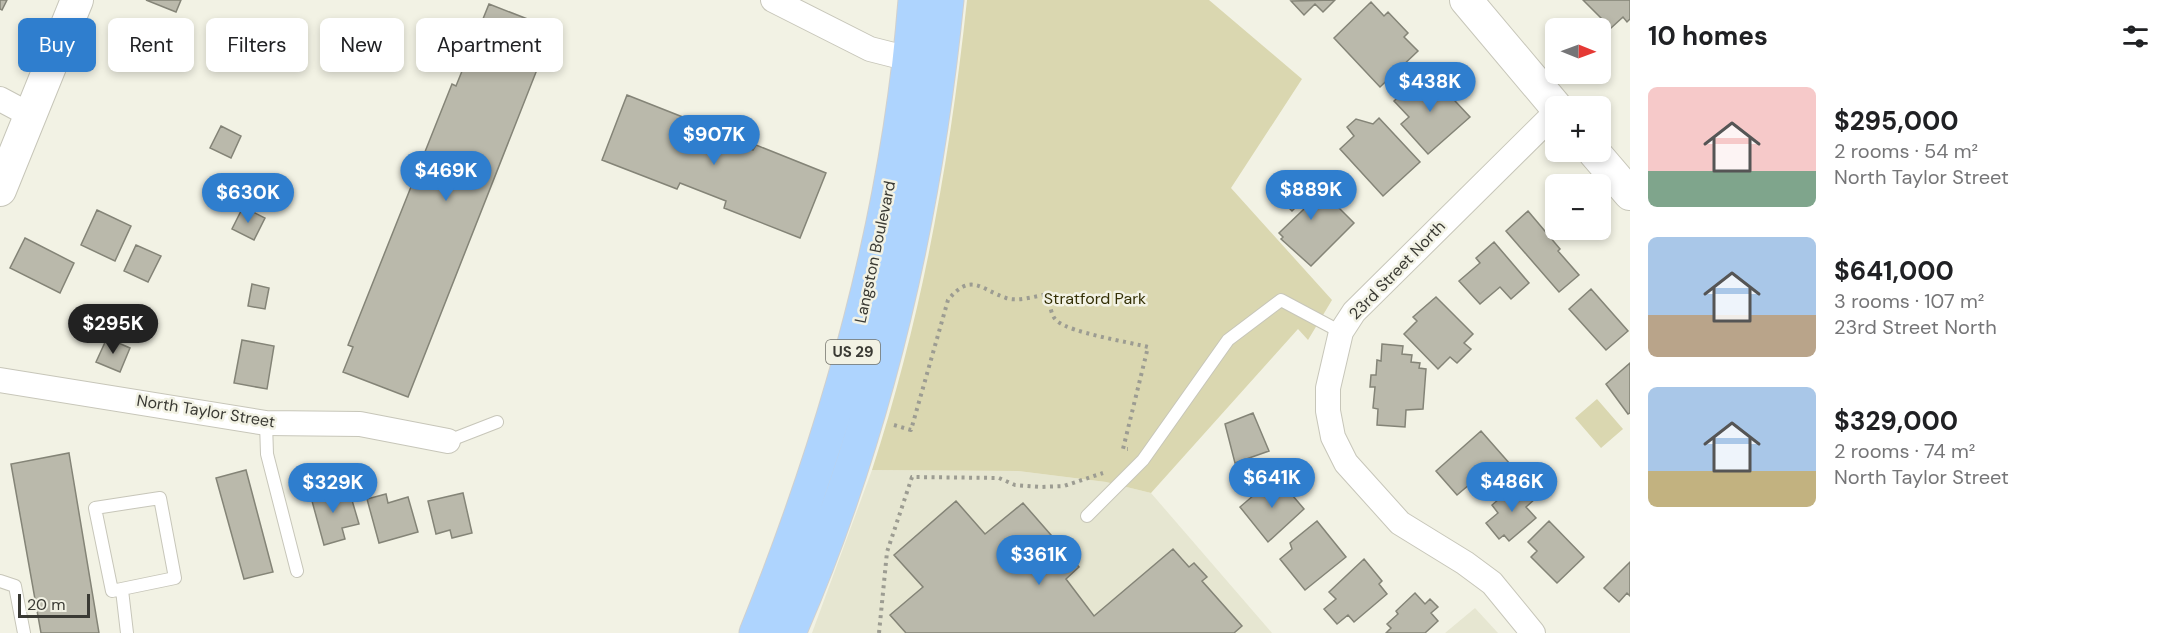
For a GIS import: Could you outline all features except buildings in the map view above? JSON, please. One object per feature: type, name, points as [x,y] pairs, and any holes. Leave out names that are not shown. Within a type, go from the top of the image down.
[{"type":"main road","name":"Langston Boulevard","points":[[789,633],[847,481],[880,370],[917,213],[925,63],[915,0]]},
{"type":"main road","name":"Langston Boulevard","points":[[756,633],[812,485],[853,353],[887,204],[925,63],[947,0]]},
{"type":"street","points":[[1,183],[77,0]]},
{"type":"street","points":[[773,0],[870,50],[925,63]]},
{"type":"street","points":[[1466,0],[1547,96]]},
{"type":"street","points":[[0,99],[30,115]]},
{"type":"street","name":"23rd Street North","points":[[1533,633],[1492,583],[1465,563],[1400,523],[1346,463],[1333,437],[1328,411],[1330,371],[1341,332],[1354,312],[1545,123]]},
{"type":"street","points":[[1603,162],[1630,194]]},
{"type":"street","name":"North Taylor Street","points":[[0,380],[266,423],[360,424],[448,441]]},
{"type":"lane","points":[[1088,516],[1143,460],[1228,340],[1281,300],[1341,332]]},
{"type":"lane","points":[[448,441],[497,422]]},
{"type":"lane","points":[[266,423],[267,454],[297,571]]},
{"type":"lane","points":[[160,498],[175,578],[122,590],[112,591],[95,508],[160,498]]},
{"type":"lane","points":[[0,581],[15,586],[24,633]]},
{"type":"lane","points":[[122,590],[127,633]]},
{"type":"path","points":[[887,423],[911,430],[948,300],[960,286],[982,285],[1006,298],[1048,294],[1050,308],[1057,321],[1074,329],[1148,347],[1124,449],[1137,450]]},
{"type":"path","points":[[879,633],[887,552],[912,477],[999,478],[1015,485],[1040,487],[1064,486],[1107,472]]},
{"type":"shaded area","points":[[872,470],[1018,471],[1106,482],[1151,493],[1272,633],[812,633]]},
{"type":"shaded area","points":[[1475,608],[1498,633],[1445,633]]},
{"type":"green space","name":"Stratford Park","points":[[967,0],[1209,0],[1302,79],[1231,188],[1332,300],[1308,340],[1298,329],[1151,493],[1106,482],[1018,471],[872,470],[906,355],[932,238],[952,119]]},
{"type":"green space","points":[[1597,399],[1623,429],[1601,448],[1575,418]]}]
